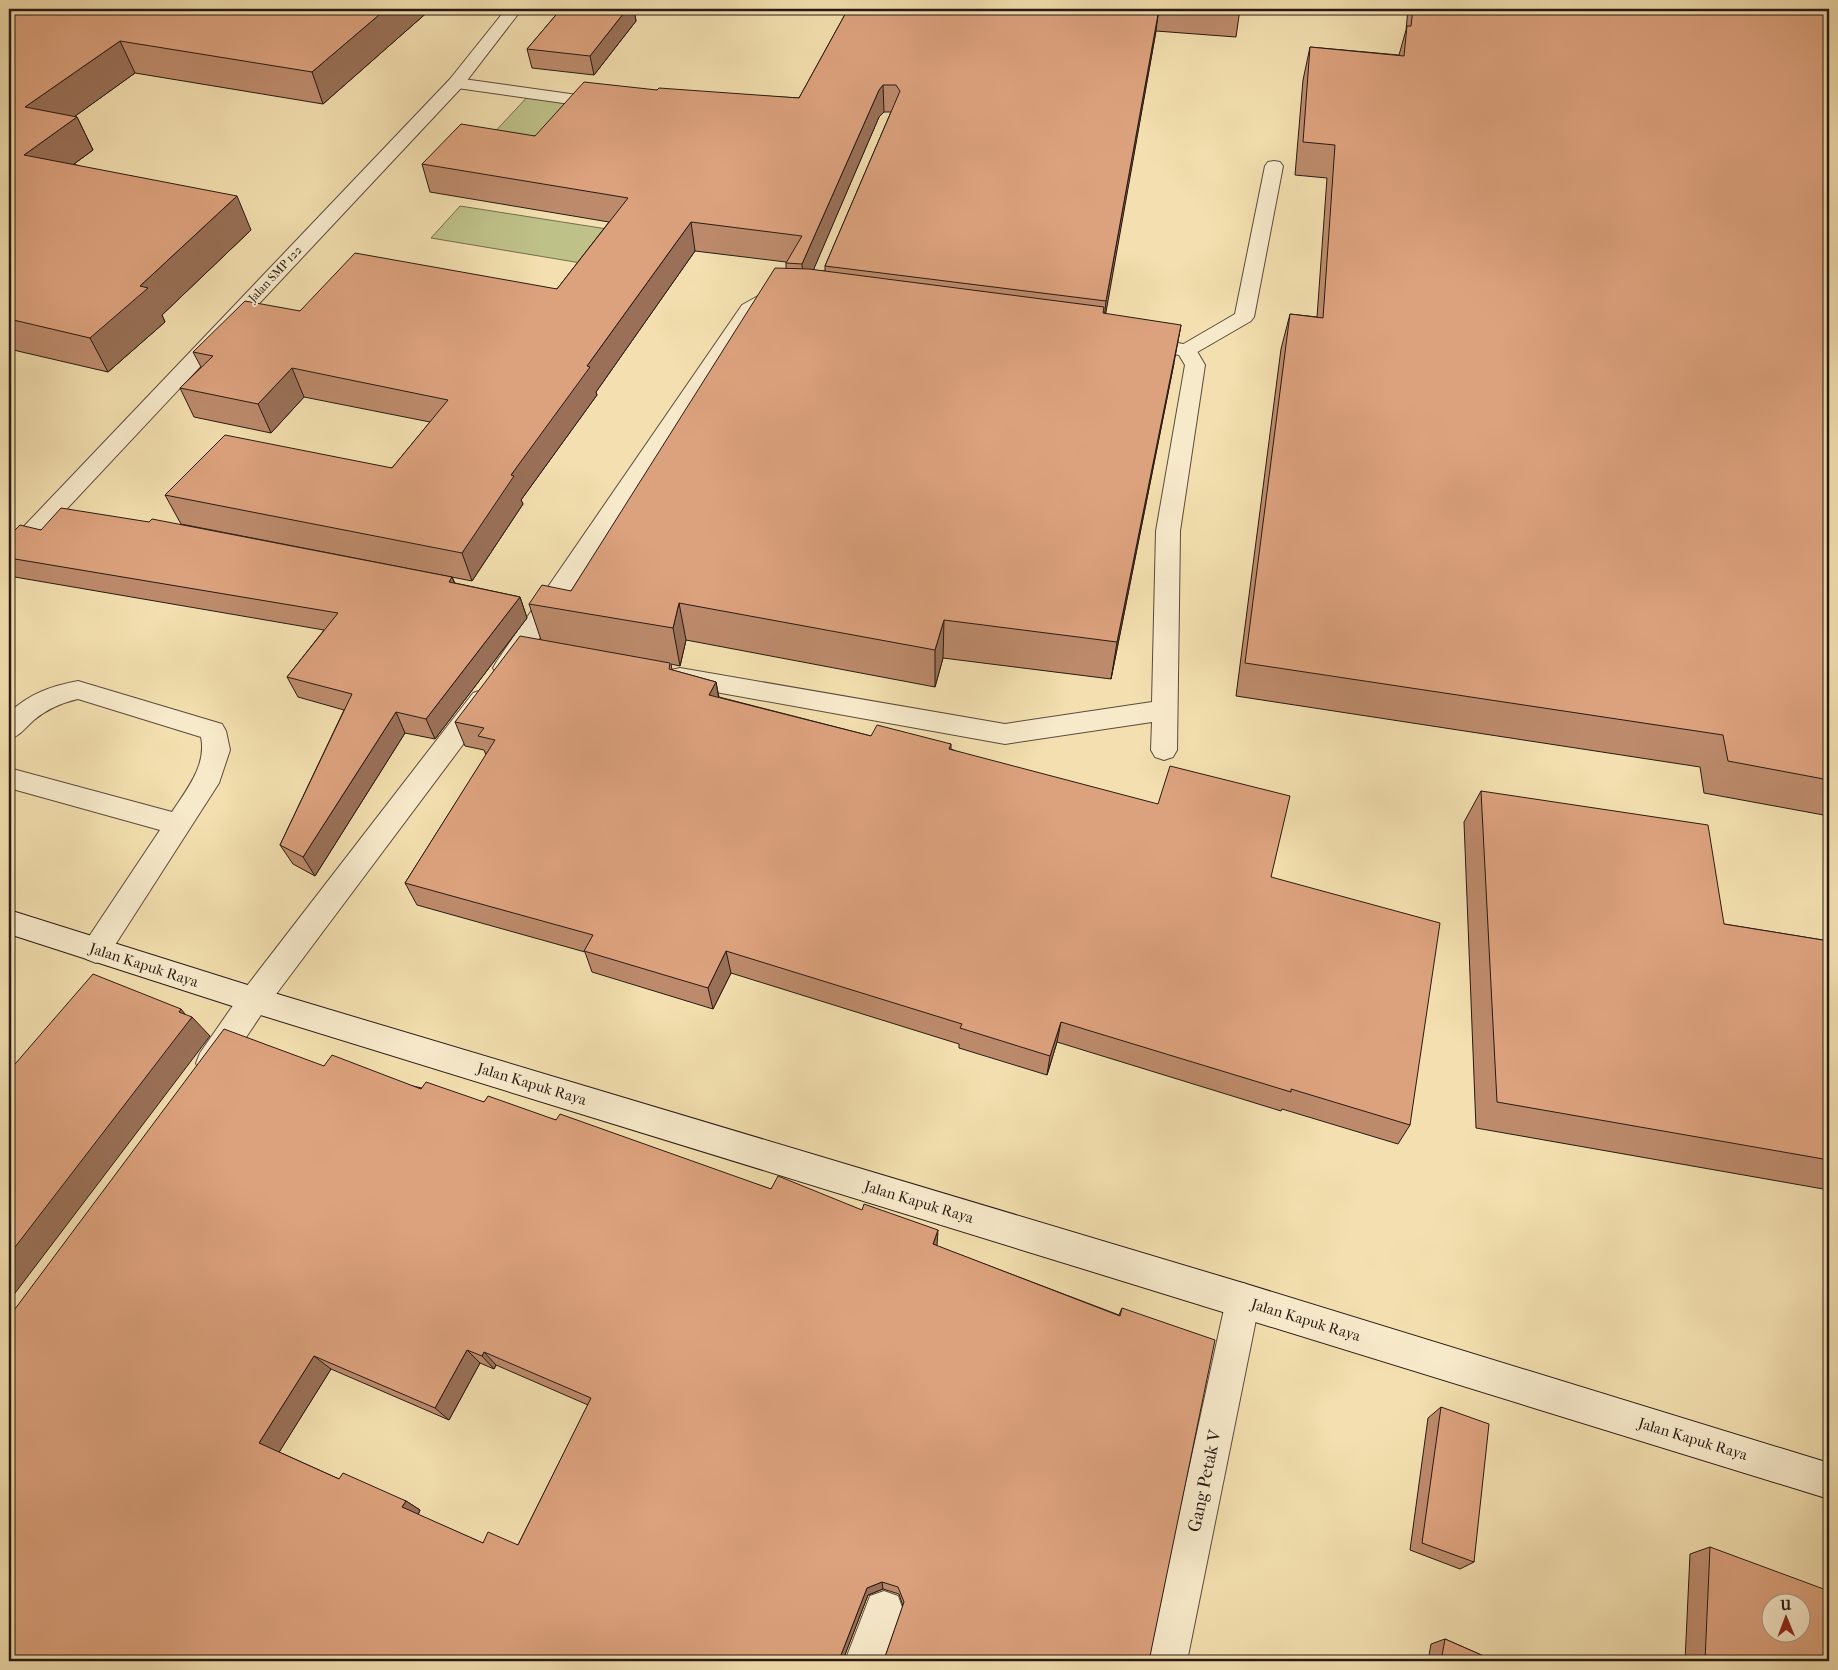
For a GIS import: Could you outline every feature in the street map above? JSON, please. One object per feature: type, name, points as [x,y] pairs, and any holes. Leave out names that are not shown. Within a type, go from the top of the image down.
[{"type":"street","name":"Jalan SMP 122","points":[[9,556],[456,83],[514,9]]},
{"type":"street","points":[[456,83],[620,105]]},
{"type":"street","points":[[1124,340],[1187,350],[1244,317],[1274,166]]},
{"type":"street","points":[[194,1085],[254,1000],[530,650],[749,309],[758,302],[775,298],[802,299]]},
{"type":"street","points":[[1164,750],[1168,531],[1195,364],[1187,350]]},
{"type":"street","points":[[54,508],[78,512]]},
{"type":"street","points":[[656,673],[1005,734],[1165,710]]},
{"type":"street","points":[[9,729],[27,710],[58,693],[78,690],[213,731],[217,750],[206,783],[96,950]]},
{"type":"street","points":[[9,778],[178,824]]},
{"type":"street","name":"Jalan Kapuk Raya","points":[[9,922],[254,1000],[1242,1300],[1829,1481]]},
{"type":"street","name":"Gang Petak V","points":[[1167,1661],[1242,1300]]},
{"type":"street","points":[[866,1661],[884,1610]]},
{"type":"green space","points":[[530,94],[584,102],[546,146],[490,137]]},
{"type":"green space","points":[[460,206],[607,229],[581,263],[431,238]]},
{"type":"building","points":[[9,9],[386,9],[312,72],[120,41],[25,107],[77,117],[24,155],[237,196],[140,286],[148,288],[90,338],[9,319]]},
{"type":"building","points":[[561,9],[627,9],[590,56],[527,49]]},
{"type":"building","points":[[848,9],[1159,9],[1106,301],[825,266],[900,91],[896,85],[883,85],[879,90],[802,264],[786,263],[802,236],[691,222],[587,366],[590,367],[511,475],[514,476],[462,553],[165,495],[225,435],[392,468],[448,400],[292,368],[258,404],[180,388],[213,356],[193,352],[245,301],[300,311],[355,253],[557,289],[628,198],[422,164],[461,124],[535,136],[584,82],[657,90],[659,88],[799,98]]},
{"type":"building","points":[[1413,9],[1829,9],[1829,780],[1728,761],[1723,735],[1245,663],[1290,314],[1323,318],[1335,145],[1303,142],[1310,47],[1404,56],[1407,26],[1411,26]]},
{"type":"building","points":[[775,268],[809,269],[1104,307],[1103,313],[1181,325],[1117,642],[944,620],[935,650],[679,603],[673,628],[529,604],[542,585],[571,591]]},
{"type":"building","points":[[61,508],[149,522],[152,519],[452,577],[449,582],[520,597],[426,719],[396,712],[303,857],[280,845],[352,694],[287,677],[338,613],[9,558],[9,536],[20,525],[41,530]]},
{"type":"building","points":[[520,636],[670,663],[669,669],[716,682],[709,695],[871,736],[877,725],[951,744],[949,749],[1158,804],[1170,766],[1290,796],[1271,877],[1440,923],[1410,1125],[1291,1089],[1291,1092],[1061,1022],[1050,1056],[960,1028],[962,1024],[726,951],[708,988],[584,951],[593,935],[405,883],[495,740],[478,736],[484,728],[455,722]]},
{"type":"building","points":[[1481,791],[1708,825],[1724,924],[1829,941],[1829,1160],[1497,1102]]},
{"type":"building","points":[[93,974],[181,1009],[179,1012],[192,1017],[9,1255],[9,1071]]},
{"type":"building","points":[[224,1029],[324,1066],[332,1055],[421,1089],[426,1082],[484,1102],[488,1096],[556,1120],[560,1114],[771,1189],[778,1176],[862,1210],[864,1204],[938,1230],[933,1244],[1120,1316],[1122,1308],[1215,1340],[1149,1661],[1120,1661],[1112,1658],[1111,1661],[9,1661],[9,1317]],"holes":[[[467,1350],[482,1356],[484,1352],[591,1398],[518,1545],[488,1532],[483,1543],[402,1507],[406,1501],[343,1473],[339,1479],[259,1443],[314,1356],[435,1408]],[[882,1582],[898,1587],[904,1602],[885,1657],[843,1657],[841,1655],[867,1588]]]},
{"type":"building","points":[[1441,1407],[1489,1424],[1474,1562],[1422,1543]]},
{"type":"building","points":[[1710,1547],[1829,1591],[1829,1661],[1705,1661]]},
{"type":"building","points":[[1445,1639],[1495,1661],[1441,1661]]}]
